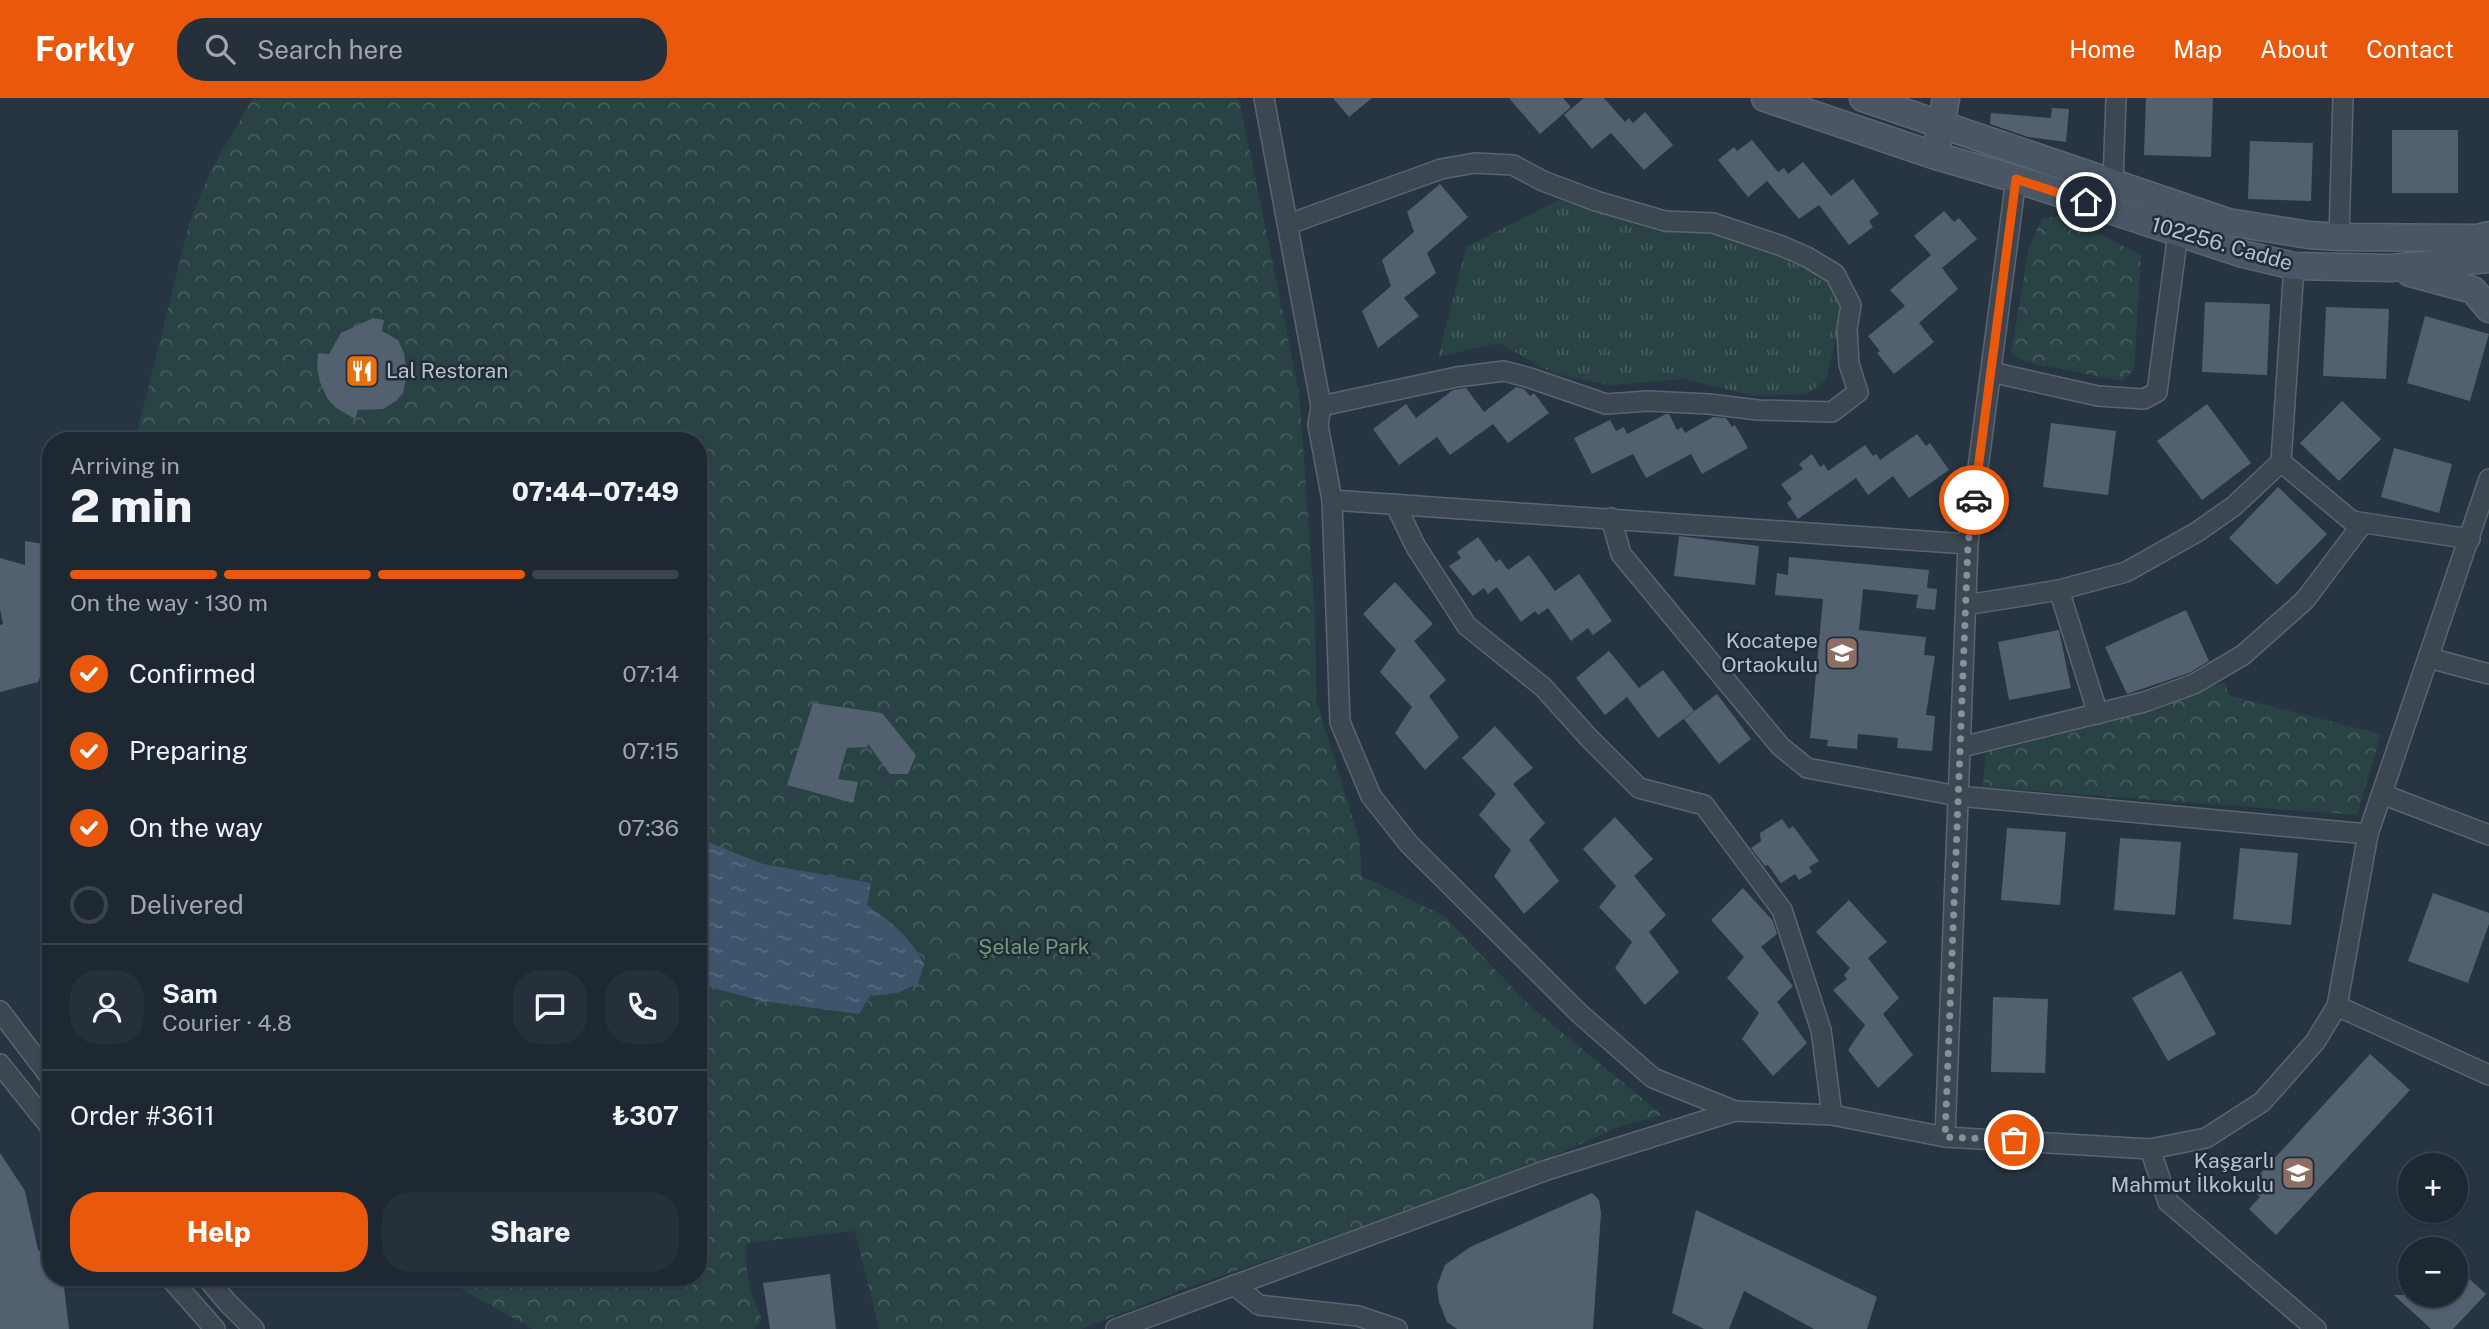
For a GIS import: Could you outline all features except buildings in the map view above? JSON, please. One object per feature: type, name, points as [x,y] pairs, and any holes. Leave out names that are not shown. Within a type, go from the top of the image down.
[{"type":"street","points":[[1264,98],[1321,406],[1318,425],[1332,500],[1340,722],[1371,796],[1418,853],[1580,1014],[1653,1078],[1735,1111],[1832,1115],[1945,1137],[2150,1149],[2206,1138],[2262,1102],[2315,1042],[2337,1006],[2368,834],[2489,479]]},
{"type":"street","name":"102256. Cadde","points":[[1765,98],[2243,254],[2294,266],[2391,268],[2489,260]]},
{"type":"street","name":"102256. Cadde","points":[[1863,98],[1944,111],[2113,183],[2228,222],[2339,237],[2476,238],[2489,235]]},
{"type":"street","points":[[2113,183],[2116,98]]},
{"type":"street","points":[[2339,237],[2343,98]]},
{"type":"street","points":[[1936,156],[1944,111]]},
{"type":"street","points":[[1289,224],[1441,169],[1475,163],[1513,164],[1544,181],[1595,201],[1665,221],[1713,223],[1782,246],[1835,274],[1851,305],[1847,341],[1849,364],[1858,391],[1832,412],[1758,410],[1648,401],[1606,404],[1504,371],[1457,377],[1321,406]]},
{"type":"street","points":[[1945,1137],[1968,544],[2016,179]]},
{"type":"street","points":[[1991,372],[2098,396],[2144,399],[2157,392],[2178,233]]},
{"type":"street","points":[[1966,606],[2059,590],[2126,572],[2234,506],[2281,463],[2294,266]]},
{"type":"street","points":[[2391,268],[2473,290],[2489,309]]},
{"type":"street","points":[[2281,463],[2351,521],[2470,539]]},
{"type":"street","points":[[1332,500],[1968,544]]},
{"type":"street","points":[[1395,504],[1416,547],[1467,626],[1543,687],[1588,738],[1639,788],[1704,805],[1782,910],[1821,1030],[1832,1115]]},
{"type":"street","points":[[1611,518],[1621,554],[1780,746],[1807,768],[1958,796],[2368,834]]},
{"type":"street","points":[[1962,747],[2144,702],[2194,684],[2243,655],[2305,600],[2363,523]]},
{"type":"street","points":[[2059,590],[2098,714]]},
{"type":"street","points":[[2429,658],[2489,674]]},
{"type":"street","points":[[2382,794],[2489,835]]},
{"type":"street","points":[[2337,1006],[2489,1075]]},
{"type":"street","points":[[0,1011],[42,1066]]},
{"type":"street","points":[[0,1064],[42,1117]]},
{"type":"street","points":[[1116,1329],[1547,1170],[1735,1111]]},
{"type":"street","points":[[2150,1149],[2168,1202],[2316,1329]]},
{"type":"street","points":[[1234,1285],[1259,1305],[1358,1316],[1396,1329]]},
{"type":"street","points":[[177,1286],[215,1329]]},
{"type":"street","points":[[214,1286],[254,1329]]},
{"type":"green space","name":"Şelale Park","points":[[253,98],[1239,98],[1299,393],[1315,612],[1316,700],[1359,839],[1362,876],[1444,916],[1529,1005],[1662,1115],[1621,1126],[1506,1177],[1189,1287],[1081,1329],[879,1329],[855,1231],[746,1243],[749,1282],[762,1319],[754,1329],[533,1329],[456,1286],[707,1286],[707,432],[137,432],[190,221],[210,172]]},
{"type":"green space","points":[[1559,200],[1606,209],[1639,226],[1707,230],[1807,257],[1841,283],[1843,307],[1826,380],[1807,394],[1754,396],[1685,379],[1609,385],[1553,373],[1499,343],[1438,357],[1466,247]]},
{"type":"green space","points":[[2063,216],[2141,255],[2134,370],[2122,381],[2026,362],[2011,353],[2029,248],[2042,218]]},
{"type":"green space","points":[[2224,683],[2230,696],[2381,734],[2357,815],[1983,787],[1986,742]]},
{"type":"water","points":[[707,842],[763,864],[871,883],[867,906],[900,931],[924,964],[918,984],[897,993],[870,996],[859,1014],[762,1001],[707,986]]},
{"type":"way so far","points":[[1974,500],[1968,544],[1945,1137],[2014,1140]]},
{"type":"place","name":"Lal Restoran","points":[[362,371]]},
{"type":"place","name":"Kocatepe Ortaokulu","points":[[1842,653]]},
{"type":"place","name":"Kaşgarlı Mahmut İlkokulu","points":[[2298,1173]]},
{"type":"route","points":[[1974,500],[2016,179],[2086,202]]}]
